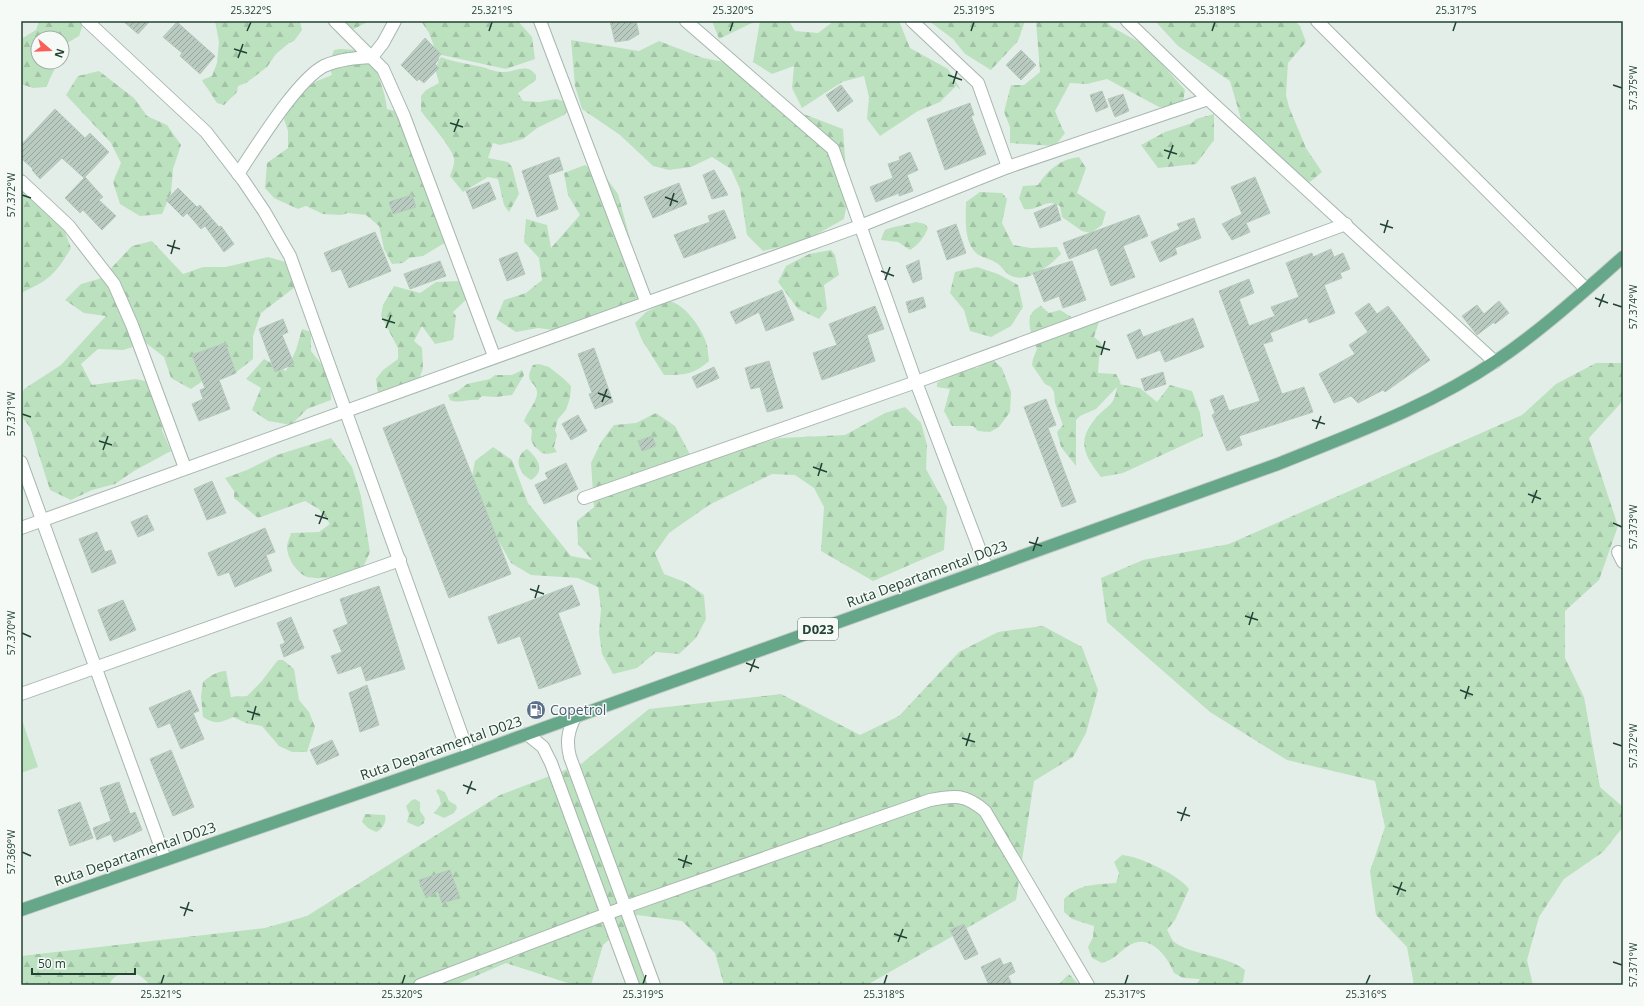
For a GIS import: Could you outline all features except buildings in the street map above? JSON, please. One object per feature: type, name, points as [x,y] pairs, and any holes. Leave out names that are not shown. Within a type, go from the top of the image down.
[{"type":"main road","name":"Ruta Departamental D023","points":[[21,910],[164,859],[469,755],[1278,464],[1359,432],[1446,390],[1495,362],[1529,338],[1623,258]]},
{"type":"street","points":[[88,21],[206,132],[264,211],[290,256],[469,755]]},
{"type":"street","points":[[335,21],[384,69],[404,116],[494,356]]},
{"type":"street","points":[[238,174],[296,91],[323,67],[343,60],[372,57],[383,43],[394,21]]},
{"type":"street","points":[[540,21],[646,301]]},
{"type":"street","points":[[686,21],[833,148],[916,382],[987,569]]},
{"type":"street","points":[[912,21],[978,82],[1008,167]]},
{"type":"street","points":[[1128,21],[1208,99],[1495,362]]},
{"type":"street","points":[[1317,21],[1586,289]]},
{"type":"street","points":[[21,528],[646,301],[860,226],[1008,167],[1208,99]]},
{"type":"street","points":[[21,181],[69,226],[114,284],[185,468]]},
{"type":"street","points":[[584,498],[916,382],[1346,224]]},
{"type":"street","points":[[21,462],[164,859]]},
{"type":"street","points":[[21,694],[400,560]]},
{"type":"street","points":[[575,717],[569,730],[568,749],[654,985]]},
{"type":"street","points":[[527,734],[543,747],[549,758],[633,985]]},
{"type":"street","points":[[420,985],[625,907],[930,800],[959,796],[967,798],[985,811],[1088,985]]},
{"type":"green space","points":[[39,21],[84,21],[79,36],[70,41],[70,30],[36,30]]},
{"type":"green space","points":[[215,21],[300,21],[302,30],[294,41],[289,43],[276,54],[267,67],[246,83],[238,86],[237,92],[224,105],[217,103],[202,80],[212,76],[217,63],[219,42]]},
{"type":"green space","points":[[330,21],[369,21],[354,29]]},
{"type":"green space","points":[[421,21],[518,21],[532,37],[535,59],[506,69],[437,54],[429,33]]},
{"type":"green space","points":[[712,21],[756,21],[719,39]]},
{"type":"green space","points":[[760,21],[789,21],[795,31],[818,33],[834,21],[899,21],[910,48],[948,69],[961,90],[956,86],[940,102],[918,111],[880,136],[867,119],[869,97],[864,76],[842,82],[802,108],[792,88],[794,66],[772,74],[753,62]]},
{"type":"green space","points":[[929,21],[1025,21],[1018,41],[991,70],[965,54],[953,39]]},
{"type":"green space","points":[[1036,21],[1106,21],[1112,27],[1146,46],[1185,90],[1182,108],[1159,107],[1107,79],[1087,84],[1070,83],[1055,111],[1065,133],[1055,146],[1010,143],[1010,127],[1004,112],[1011,85],[1024,85],[1040,72]]},
{"type":"green space","points":[[1155,21],[1295,21],[1300,26],[1306,42],[1288,63],[1286,95],[1289,107],[1306,148],[1322,172],[1305,186],[1283,176],[1266,143],[1250,134],[1243,126],[1230,81],[1178,46]]},
{"type":"green space","points":[[30,34],[30,70],[54,70],[46,87],[33,88],[21,84],[21,39]]},
{"type":"green space","points":[[571,40],[639,51],[659,41],[703,58],[725,62],[742,75],[757,93],[777,104],[843,129],[848,197],[844,219],[805,241],[763,251],[747,235],[740,189],[731,169],[712,157],[691,167],[669,170],[653,166],[620,135],[582,109],[575,86]]},
{"type":"green space","points":[[334,50],[360,50],[376,70],[386,100],[387,109],[399,112],[446,242],[423,256],[409,258],[403,263],[392,264],[384,249],[379,226],[366,215],[348,213],[341,215],[323,214],[306,206],[298,209],[274,198],[265,188],[267,163],[288,148],[288,131],[284,119],[295,95],[317,81],[332,75],[330,62]]},
{"type":"green space","points":[[441,57],[499,72],[528,69],[536,75],[536,80],[518,93],[523,101],[539,102],[556,99],[573,104],[564,115],[537,128],[523,139],[500,145],[493,143],[488,158],[508,162],[512,167],[519,194],[509,212],[504,205],[498,179],[488,177],[463,192],[450,176],[454,162],[452,153],[421,111],[421,96],[426,90],[439,83],[435,68]]},
{"type":"green space","points":[[99,71],[134,98],[147,116],[167,125],[181,145],[173,169],[171,193],[162,214],[140,216],[120,204],[113,182],[121,163],[111,143],[66,95],[78,76]]},
{"type":"green space","points":[[1214,114],[1214,140],[1196,164],[1158,168],[1141,145],[1165,132],[1192,123],[1196,119]]},
{"type":"green space","points":[[1079,157],[1086,168],[1077,193],[1106,212],[1102,225],[1091,233],[1082,231],[1062,217],[1060,206],[1050,203],[1031,209],[1024,209],[1019,198],[1023,186],[1038,185],[1055,166],[1066,160]]},
{"type":"green space","points":[[585,165],[605,176],[618,194],[630,239],[628,247],[645,291],[632,311],[561,331],[538,328],[516,332],[496,319],[504,300],[526,293],[542,280],[539,258],[524,242],[526,219],[547,225],[551,248],[580,215],[568,195],[564,173]]},
{"type":"green space","points":[[21,183],[63,227],[71,248],[56,271],[45,280],[21,293]]},
{"type":"green space","points":[[980,192],[1002,193],[1007,199],[1002,223],[1013,245],[1031,248],[1057,247],[1061,254],[1044,269],[1022,278],[1008,274],[997,263],[977,254],[969,243],[967,236],[966,202]]},
{"type":"green space","points":[[916,222],[925,224],[928,228],[925,235],[916,246],[910,250],[898,242],[881,240],[885,230]]},
{"type":"green space","points":[[152,241],[183,274],[203,267],[226,267],[268,257],[289,263],[299,284],[261,313],[253,336],[253,359],[234,374],[210,376],[191,389],[171,378],[164,357],[146,343],[123,350],[98,349],[81,364],[92,385],[136,379],[158,384],[164,407],[162,430],[171,451],[134,471],[115,484],[92,490],[71,500],[50,490],[30,427],[21,416],[21,396],[24,389],[61,365],[106,316],[84,313],[65,300],[81,284],[102,278],[132,246]]},
{"type":"green space","points":[[831,250],[835,255],[839,275],[824,285],[827,309],[819,319],[798,309],[778,282],[786,266],[809,254]]},
{"type":"green space","points":[[977,267],[998,274],[1018,285],[1023,307],[1011,326],[991,337],[970,331],[964,310],[950,293],[955,272]]},
{"type":"green space","points":[[458,281],[469,297],[453,312],[456,316],[453,340],[435,344],[422,326],[414,341],[422,348],[423,368],[417,386],[392,402],[378,394],[376,379],[383,370],[398,359],[398,348],[381,316],[383,305],[394,286],[420,293],[436,282]]},
{"type":"green space","points":[[668,301],[681,307],[687,312],[702,332],[705,339],[709,361],[693,372],[678,375],[664,375],[642,340],[635,323],[646,312]]},
{"type":"green space","points":[[1041,306],[1049,313],[1060,310],[1073,318],[1091,311],[1097,316],[1099,322],[1094,337],[1103,347],[1099,358],[1098,373],[1116,374],[1121,383],[1119,384],[1140,388],[1157,402],[1170,385],[1192,391],[1200,413],[1203,436],[1123,473],[1101,477],[1087,455],[1084,442],[1089,427],[1099,414],[1112,403],[1117,387],[1096,409],[1080,416],[1076,420],[1076,466],[1061,447],[1057,432],[1063,425],[1055,403],[1054,392],[1051,387],[1045,384],[1032,365],[1037,349],[1031,331],[1030,319],[1031,314]]},
{"type":"green space","points":[[302,329],[311,332],[311,351],[330,375],[331,400],[307,409],[291,425],[268,421],[252,410],[261,388],[246,379],[264,359],[286,371],[296,350]]},
{"type":"green space","points":[[991,358],[1002,368],[1011,392],[1010,412],[999,427],[990,432],[978,431],[973,426],[952,426],[944,411],[950,389],[937,387],[937,383],[963,367],[977,368]]},
{"type":"green space","points":[[1596,363],[1623,363],[1623,397],[1620,404],[1589,438],[1618,526],[1599,580],[1565,611],[1565,658],[1584,697],[1600,787],[1623,807],[1623,827],[1603,852],[1564,879],[1539,917],[1527,960],[1533,985],[1414,985],[1407,947],[1376,915],[1370,871],[1385,827],[1375,781],[1287,760],[1210,712],[1107,622],[1101,578],[1143,560],[1229,544],[1522,415],[1556,384]]},
{"type":"green space","points":[[539,364],[549,367],[571,386],[570,398],[566,410],[558,419],[555,430],[557,435],[554,447],[557,452],[548,454],[542,453],[534,446],[531,440],[532,430],[524,421],[535,401],[537,394],[537,390],[531,382],[529,376],[530,371],[533,365]]},
{"type":"green space","points":[[522,370],[524,375],[512,395],[495,397],[482,396],[478,400],[456,402],[450,400],[448,395],[458,391],[467,384],[490,379],[495,375],[512,375]]},
{"type":"green space","points":[[905,407],[921,423],[927,445],[926,469],[947,507],[944,550],[873,581],[821,551],[824,507],[814,488],[795,475],[772,474],[709,505],[669,533],[655,553],[664,574],[685,582],[704,595],[706,619],[696,638],[679,654],[656,652],[637,668],[613,674],[602,654],[599,632],[601,609],[598,587],[578,578],[531,575],[511,563],[478,504],[471,482],[475,461],[493,447],[512,460],[528,503],[571,556],[592,560],[578,544],[577,521],[594,507],[591,463],[601,442],[614,425],[636,423],[656,413],[675,426],[696,466],[715,456],[780,438],[845,435],[885,413]]},
{"type":"green space","points":[[331,438],[352,467],[361,496],[370,552],[362,570],[335,576],[313,578],[303,575],[296,569],[287,551],[287,545],[291,533],[319,532],[330,524],[319,509],[305,501],[258,518],[234,498],[234,491],[225,478],[247,470],[277,455]]},
{"type":"green space","points":[[527,449],[539,464],[538,473],[531,480],[523,473],[519,465],[520,456]]},
{"type":"green space","points":[[1043,626],[1082,647],[1098,690],[1086,733],[1073,757],[1034,781],[1016,900],[867,985],[724,985],[715,953],[682,921],[637,915],[603,945],[591,985],[574,985],[506,963],[455,985],[149,985],[140,976],[123,973],[117,975],[109,985],[21,985],[21,956],[265,928],[307,916],[500,795],[581,764],[649,709],[781,694],[860,735],[899,716],[959,652],[998,632]]},
{"type":"green space","points":[[278,660],[283,660],[294,669],[299,700],[309,712],[315,727],[307,752],[292,752],[279,746],[262,726],[246,723],[233,717],[225,721],[215,722],[203,717],[201,697],[203,682],[208,678],[217,673],[226,671],[231,697],[247,696],[261,682]]},
{"type":"green space","points":[[21,717],[38,767],[21,773]]},
{"type":"green space","points":[[438,789],[445,792],[449,801],[456,805],[457,808],[454,813],[444,818],[434,813],[441,804],[436,791]]},
{"type":"green space","points":[[415,799],[420,802],[420,811],[425,818],[424,823],[418,827],[407,822],[409,814],[406,806]]},
{"type":"green space","points":[[365,814],[385,815],[385,823],[382,828],[376,832],[368,828],[362,822]]},
{"type":"green space","points":[[1122,855],[1138,859],[1168,872],[1189,889],[1175,920],[1167,930],[1172,940],[1187,949],[1237,965],[1245,970],[1243,982],[1237,985],[1196,985],[1200,979],[1183,978],[1174,973],[1163,954],[1151,944],[1144,942],[1137,942],[1130,945],[1111,959],[1102,963],[1092,958],[1088,947],[1093,937],[1094,926],[1072,919],[1064,912],[1064,899],[1082,887],[1116,883],[1119,873],[1114,862]]},
{"type":"green space","points":[[624,920],[648,985],[639,985],[616,924]]},
{"type":"green space","points":[[1069,974],[1079,985],[1058,985]]},
{"type":"place","name":"Copetrol","points":[[536,710]]}]
